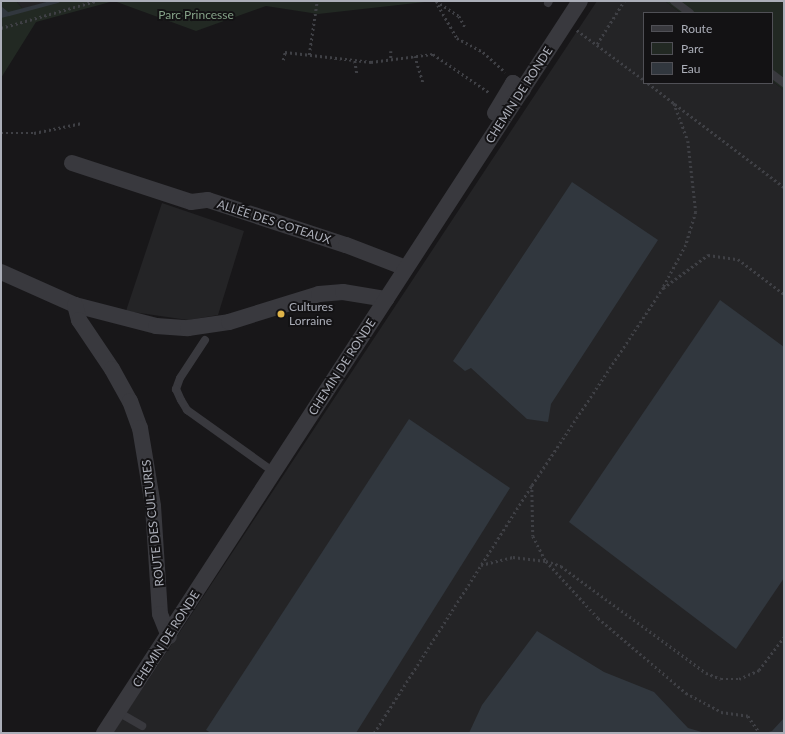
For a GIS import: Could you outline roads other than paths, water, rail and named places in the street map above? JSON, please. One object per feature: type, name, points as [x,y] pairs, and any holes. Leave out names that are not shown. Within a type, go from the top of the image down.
[{"type":"street","name":"CHEMIN DE RONDE","points":[[104,733],[169,636],[498,128],[518,86],[565,25],[580,1]]},
{"type":"street","points":[[498,128],[489,122],[502,101],[518,86]]},
{"type":"street","name":"ALLÉE DES COTEAUX","points":[[72,163],[191,202],[208,200],[346,245],[406,268]]},
{"type":"street","points":[[1,272],[76,305],[127,320],[188,328],[229,322],[319,294],[343,292],[386,299]]},
{"type":"street","name":"ROUTE DES CULTURES","points":[[76,305],[79,320],[112,369],[130,401],[140,428],[153,506],[160,614],[169,636]]},
{"type":"lane","points":[[674,1],[689,12]]},
{"type":"lane","points":[[773,75],[784,83]]},
{"type":"lane","points":[[205,340],[180,378],[176,389],[181,400],[187,410],[274,472]]},
{"type":"lane","points":[[118,712],[142,726]]},
{"type":"water","points":[[1,6],[8,12],[9,16],[1,18]]},
{"type":"water","points":[[572,182],[658,240],[551,404],[548,422],[527,419],[471,368],[465,371],[453,361]]},
{"type":"water","points":[[720,300],[784,347],[784,578],[736,649],[569,522]]},
{"type":"water","points":[[409,419],[510,488],[356,733],[211,733],[206,730]]},
{"type":"water","points":[[537,631],[604,672],[654,692],[688,728],[705,733],[469,733],[482,705]]},
{"type":"water","points":[[784,718],[784,733],[765,733],[772,731]]},
{"type":"waterway","points":[[9,14],[58,1]]},
{"type":"place","name":"Cultures Lorraine","points":[[281,314]]},
{"type":"park label","name":"Parc Princesse","points":[[196,15]]}]
